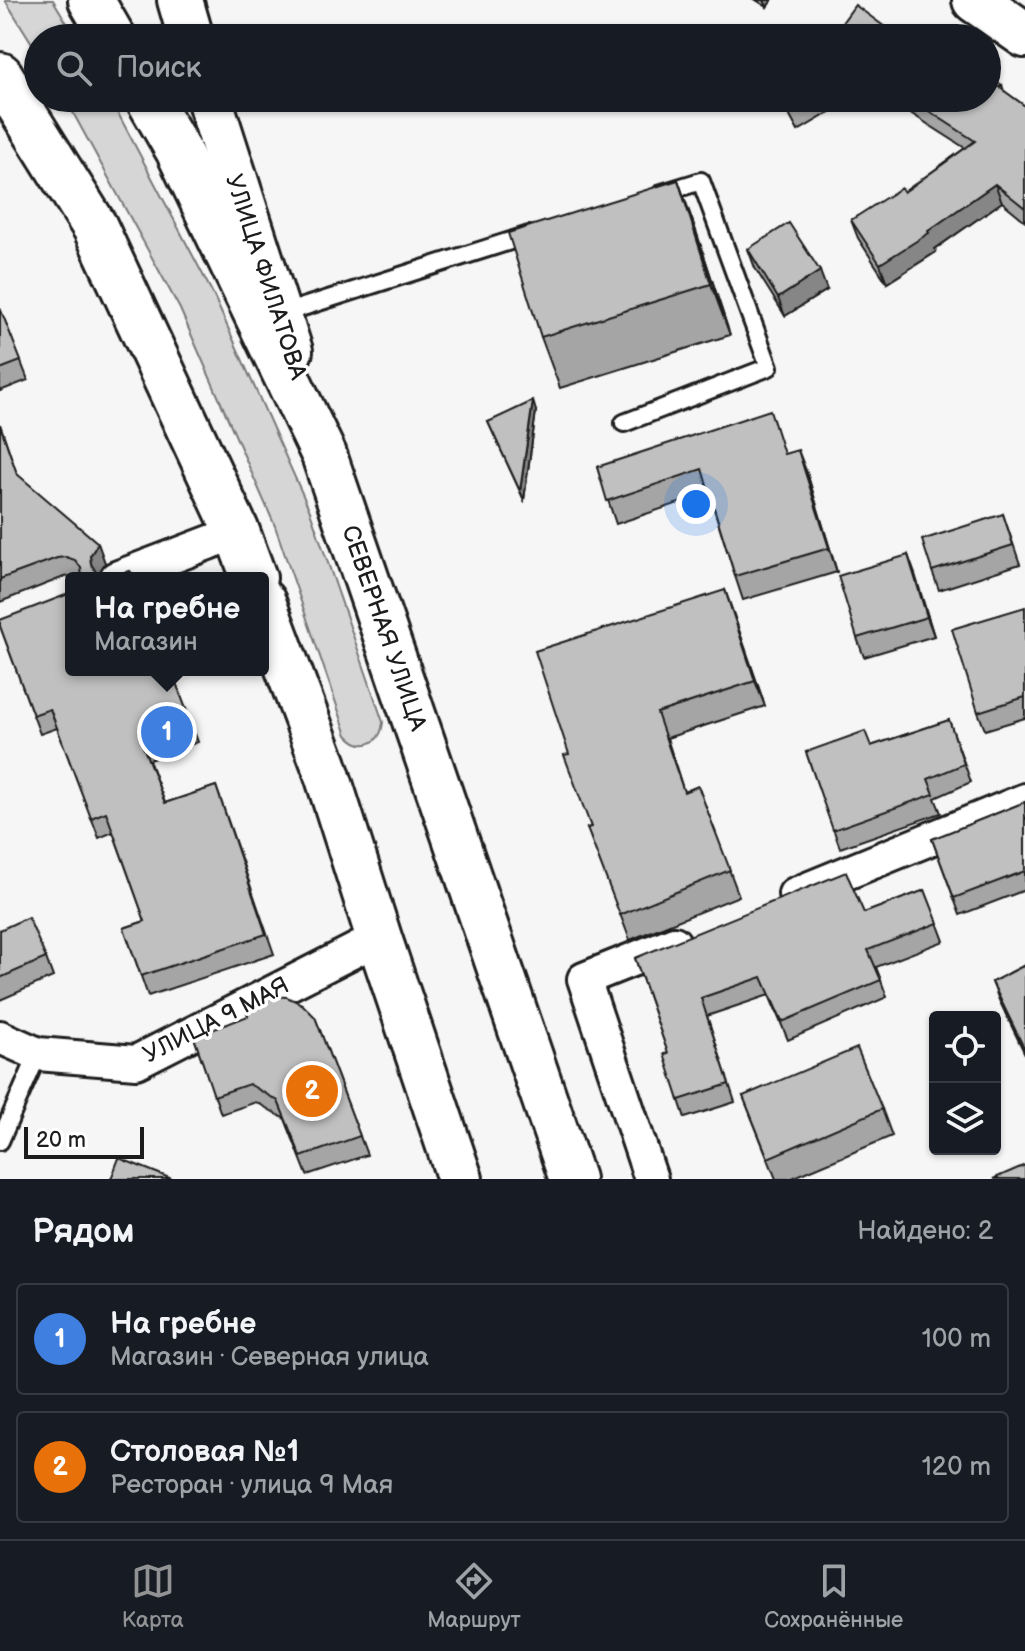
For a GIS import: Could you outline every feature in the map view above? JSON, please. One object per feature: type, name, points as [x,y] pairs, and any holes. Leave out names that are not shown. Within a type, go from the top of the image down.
[{"type":"main road","points":[[91,0],[105,24]]},
{"type":"main road","points":[[180,0],[187,24]]},
{"type":"main road","points":[[975,0],[1025,35]]},
{"type":"main road","points":[[0,75],[95,227],[237,532],[252,572]]},
{"type":"main road","name":"СЕВЕРНАЯ УЛИЦА","points":[[156,112],[178,150],[324,455],[572,1179]]},
{"type":"main road","name":"УЛИЦА ФИЛАТОВА","points":[[213,112],[324,455]]},
{"type":"main road","points":[[269,618],[324,765],[460,1179]]},
{"type":"street","points":[[132,572],[237,532]]},
{"type":"street","points":[[760,907],[1025,800]]},
{"type":"street","points":[[651,1179],[584,979],[702,931]]},
{"type":"street","name":"УЛИЦА 9 МАЯ","points":[[0,1037],[38,1054],[136,1062],[379,938]]},
{"type":"lane","points":[[624,423],[769,367],[701,181],[641,200]]},
{"type":"lane","points":[[278,315],[550,229]]},
{"type":"lane","points":[[0,1141],[4,1123],[38,1054]]},
{"type":"shaded area","points":[[5,0],[53,0],[68,24],[24,24],[24,31]]},
{"type":"shaded area","points":[[73,112],[117,112],[212,292],[310,511],[383,722],[379,736],[370,743],[359,743],[347,735],[275,526],[180,309]]},
{"type":"building","points":[[855,5],[881,24],[841,24]]},
{"type":"building","points":[[1001,88],[1025,106],[1025,208],[995,184],[929,233],[880,264],[851,220],[901,188],[904,192],[975,141],[930,112],[1001,112]]},
{"type":"building","points":[[678,180],[711,284],[541,337],[508,233]]},
{"type":"building","points":[[789,223],[820,271],[778,298],[748,249]]},
{"type":"building","points":[[0,308],[21,361],[0,369]]},
{"type":"building","points":[[533,401],[520,491],[488,422]]},
{"type":"building","points":[[770,410],[784,454],[798,450],[829,548],[735,576],[702,469],[607,501],[597,467]]},
{"type":"building","points":[[0,425],[17,474],[98,543],[90,556],[96,572],[81,572],[75,560],[66,557],[0,579]]},
{"type":"building","points":[[1003,514],[1013,545],[932,571],[922,540]]},
{"type":"building","points":[[908,555],[927,617],[857,638],[838,576]]},
{"type":"building","points":[[725,590],[755,681],[657,713],[684,792],[698,786],[730,870],[620,915],[587,828],[591,827],[564,755],[569,754],[535,651]]},
{"type":"building","points":[[65,595],[65,676],[173,676],[191,722],[141,741],[165,803],[216,786],[266,934],[141,976],[124,928],[145,921],[106,812],[91,818],[50,709],[33,715],[0,620]]},
{"type":"building","points":[[1025,607],[1025,697],[978,712],[952,629]]},
{"type":"building","points":[[949,720],[964,764],[928,779],[934,794],[833,830],[806,752],[865,731],[871,746]]},
{"type":"building","points":[[1025,802],[1025,871],[954,898],[932,839]]},
{"type":"building","points":[[846,872],[864,913],[925,890],[938,923],[868,950],[881,980],[782,1022],[762,977],[701,998],[729,1084],[679,1100],[664,1054],[668,1053],[635,958]]},
{"type":"building","points":[[28,917],[46,958],[0,978],[0,930]]},
{"type":"building","points":[[1025,965],[1025,1050],[992,982]]},
{"type":"building","points":[[271,996],[287,997],[302,1004],[315,1017],[360,1136],[301,1157],[278,1101],[249,1084],[214,1096],[194,1037],[248,1016],[245,1006]]},
{"type":"building","points":[[857,1048],[882,1109],[768,1158],[743,1096]]},
{"type":"building","points":[[119,1158],[172,1179],[111,1179]]},
{"type":"building","points":[[1025,1165],[1025,1179],[993,1179]]},
{"type":"place","name":"На гребне","points":[[167,732]]},
{"type":"place","name":"Столовая №1","points":[[312,1091]]}]
